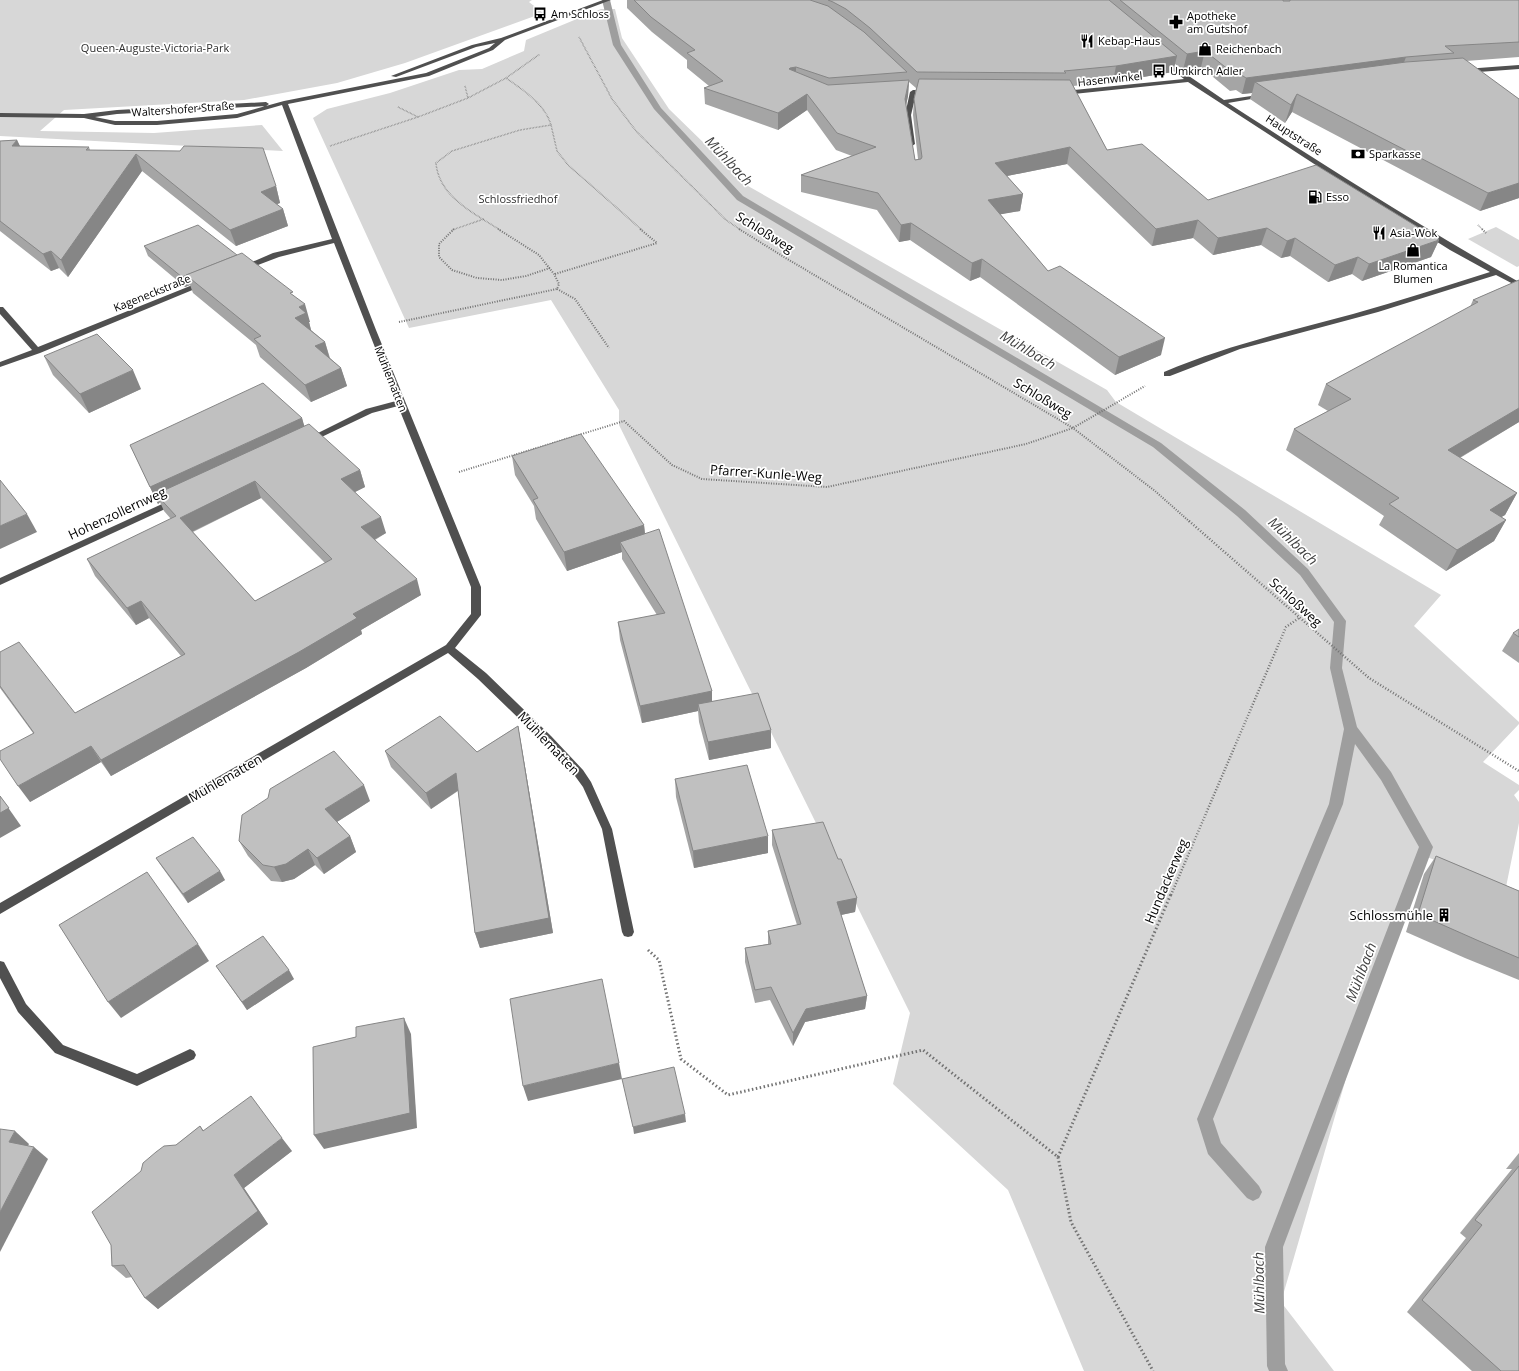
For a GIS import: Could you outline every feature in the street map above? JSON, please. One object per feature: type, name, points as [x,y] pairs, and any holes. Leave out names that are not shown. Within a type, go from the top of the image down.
[{"type":"street","name":"Waltershofer Straße","points":[[375,84],[474,46],[503,39],[608,0]]},
{"type":"street","name":"Waltershofer Straße","points":[[84,116],[115,123],[157,123],[237,116],[284,103],[427,75],[491,49],[503,39]]},
{"type":"street","name":"Hauptstraße","points":[[1156,54],[1189,80],[1347,183],[1494,272],[1519,285]]},
{"type":"street","points":[[1455,72],[1519,67]]},
{"type":"street","name":"Hasenwinkel","points":[[1053,93],[1110,89],[1189,80]]},
{"type":"street","points":[[909,86],[913,92],[908,115],[913,152]]},
{"type":"street","points":[[905,93],[936,92]]},
{"type":"street","points":[[1222,102],[1271,93]]},
{"type":"street","name":"Waltershofer Straße","points":[[0,114],[84,116],[117,112],[284,103]]},
{"type":"street","name":"Mühlematten","points":[[0,909],[449,648],[476,615],[476,587],[400,403],[336,240],[304,151],[284,103]]},
{"type":"street","points":[[233,272],[276,254],[336,240]]},
{"type":"street","points":[[1167,374],[1187,364],[1271,338],[1359,315],[1494,272]]},
{"type":"street","name":"Kageneckstraße","points":[[0,365],[212,281]]},
{"type":"street","points":[[0,309],[37,351]]},
{"type":"street","points":[[296,445],[369,411],[400,403]]},
{"type":"street","name":"Hohenzollernweg","points":[[0,582],[181,498]]},
{"type":"street","name":"Mühlematten","points":[[449,648],[482,676],[547,739],[579,773],[587,785],[608,829],[628,932]]},
{"type":"street","points":[[0,966],[22,1008],[59,1049],[137,1080],[190,1055]]},
{"type":"path","name":"Schloßweg","points":[[577,32],[612,99],[636,130],[726,220],[784,257],[1073,428],[1155,491],[1316,634],[1369,678],[1519,771]]},
{"type":"path","points":[[506,78],[520,87],[550,118],[557,151],[568,165],[657,244],[554,274]]},
{"type":"path","points":[[304,151],[338,144],[418,117]]},
{"type":"path","points":[[551,125],[520,130],[452,151],[436,162],[437,174],[442,185],[461,204],[539,255],[554,274],[559,284],[557,289]]},
{"type":"path","points":[[484,219],[452,229],[439,244],[438,257],[452,270],[477,278],[502,280],[526,276],[550,268]]},
{"type":"path","points":[[371,328],[557,289],[574,299],[609,348]]},
{"type":"path","points":[[1073,428],[1167,374]]},
{"type":"path","name":"Pfarrer-Kunle-Weg","points":[[432,481],[624,421],[672,465],[702,479],[827,488],[1026,444],[1073,428]]},
{"type":"path","name":"Hundackerweg","points":[[1058,1157],[1286,628],[1299,618]]},
{"type":"path","points":[[628,932],[659,960],[681,1058],[728,1095],[923,1050],[1058,1157],[1071,1222],[1153,1371]]},
{"type":"green space","name":"Queen-Auguste-Victoria-Park","points":[[0,0],[532,0],[529,2],[543,13],[405,63],[337,83],[244,100],[64,110],[40,131],[154,133],[262,125],[283,151],[0,136]]},
{"type":"green space","name":"Schlossfriedhof","points":[[601,9],[615,9],[622,38],[669,109],[748,186],[1107,390],[1116,402],[1441,595],[1414,626],[1519,722],[1519,724],[1483,762],[1519,785],[1519,790],[1514,795],[1519,802],[1519,823],[1506,887],[1419,854],[1381,958],[1281,1302],[1334,1371],[1084,1371],[1008,1190],[893,1084],[910,1013],[619,425],[619,410],[551,300],[409,328],[313,118],[327,109],[390,93],[459,70],[482,69],[524,51],[526,40]]},
{"type":"green space","points":[[1496,227],[1519,240],[1519,266],[1517,267],[1468,239]]},
{"type":"building","points":[[634,0],[810,0],[828,6],[864,32],[907,72],[829,78],[796,67],[789,69],[828,85],[909,80],[905,99],[915,160],[921,159],[922,157],[914,99],[919,79],[1070,80],[1107,150],[1142,144],[1208,200],[1316,165],[1439,240],[1369,264],[1358,257],[1335,265],[1295,238],[1287,241],[1267,228],[1218,238],[1198,220],[1156,229],[1070,147],[995,163],[1023,194],[988,200],[1048,271],[1060,266],[1165,338],[1119,357],[982,259],[972,263],[911,223],[901,225],[878,193],[801,175],[876,147],[837,133],[807,94],[778,113],[704,88],[723,81],[687,53],[695,50],[651,17]]},
{"type":"building","points":[[828,0],[1109,0],[1177,56],[1116,66],[1064,71],[1066,73],[917,72],[870,28],[846,9]]},
{"type":"building","points":[[1120,0],[1519,0],[1519,42],[1445,46],[1454,53],[1406,57],[1246,78],[1240,74],[1234,74],[1205,51],[1187,54]]},
{"type":"building","points":[[1463,58],[1519,99],[1519,183],[1488,193],[1297,94],[1291,105],[1255,82],[1406,62]]},
{"type":"building","points":[[17,140],[12,146],[89,147],[86,150],[180,151],[184,146],[263,148],[276,186],[261,192],[283,209],[230,230],[136,154],[61,260],[51,251],[43,254],[0,221],[0,141]]},
{"type":"building","points":[[198,225],[237,255],[182,277],[144,246]]},
{"type":"building","points":[[242,253],[293,292],[290,293],[305,304],[299,307],[306,313],[295,318],[325,342],[315,346],[341,368],[305,385],[254,339],[261,336],[186,275]]},
{"type":"building","points":[[1519,280],[1519,408],[1448,450],[1517,493],[1490,510],[1506,520],[1457,550],[1389,504],[1399,498],[1294,429],[1351,399],[1326,384],[1478,302],[1473,300]]},
{"type":"building","points":[[97,334],[133,370],[80,394],[44,356]]},
{"type":"building","points":[[263,383],[302,418],[150,487],[130,445]]},
{"type":"building","points":[[309,424],[360,470],[341,479],[381,517],[361,527],[417,579],[353,614],[357,618],[299,652],[101,760],[91,746],[18,786],[0,759],[0,751],[34,733],[0,686],[0,652],[19,642],[75,713],[185,654],[141,601],[127,608],[87,559],[176,516],[156,494]],"holes":[[[255,481],[332,559],[255,601],[180,518]]]},
{"type":"building","points":[[581,434],[644,525],[564,552],[533,500],[538,498],[512,456]]},
{"type":"building","points":[[0,480],[27,514],[0,526]]},
{"type":"building","points":[[659,529],[712,691],[640,706],[618,622],[665,613],[620,542]]},
{"type":"building","points":[[1519,629],[1519,637],[1513,633]]},
{"type":"building","points":[[758,693],[771,730],[708,742],[698,704]]},
{"type":"building","points":[[440,716],[477,752],[518,726],[549,918],[475,933],[456,773],[426,793],[385,751]]},
{"type":"building","points":[[334,751],[364,785],[325,809],[350,836],[317,858],[308,849],[286,864],[274,867],[263,865],[239,841],[242,815],[268,798],[270,789]]},
{"type":"building","points":[[747,765],[768,836],[693,851],[675,779]]},
{"type":"building","points":[[0,796],[9,808],[0,813]]},
{"type":"building","points":[[823,822],[838,859],[841,859],[857,898],[837,902],[867,996],[806,1009],[793,1033],[771,987],[755,990],[745,948],[771,944],[768,931],[801,924],[772,830]]},
{"type":"building","points":[[193,837],[220,871],[183,894],[156,858]]},
{"type":"building","points":[[1436,856],[1519,891],[1519,958],[1418,914]]},
{"type":"building","points":[[147,872],[198,944],[108,1002],[59,925]]},
{"type":"building","points":[[263,936],[289,970],[242,1002],[216,966]]},
{"type":"building","points":[[602,979],[619,1063],[523,1086],[510,999]]},
{"type":"building","points":[[404,1018],[410,1113],[314,1135],[313,1047],[356,1037],[356,1027]]},
{"type":"building","points":[[674,1067],[685,1114],[633,1127],[622,1079]]},
{"type":"building","points":[[251,1096],[282,1138],[234,1175],[258,1211],[145,1298],[124,1265],[112,1266],[111,1245],[92,1212],[141,1171],[143,1163],[164,1146],[176,1145],[200,1126],[203,1131]]},
{"type":"building","points":[[0,1129],[15,1131],[9,1142],[34,1147],[0,1212]]},
{"type":"building","points":[[1519,1166],[1519,1371],[1501,1371],[1422,1300],[1482,1225],[1475,1220]]},
{"type":"waterway","name":"Mühlbach","points":[[606,0],[617,45],[658,109],[740,198],[1157,445],[1241,513],[1304,572],[1340,621],[1336,668],[1351,729]]},
{"type":"waterway","points":[[1253,1192],[1214,1148],[1205,1119],[1336,804],[1351,729]]},
{"type":"waterway","name":"Mühlbach","points":[[1279,1371],[1276,1366],[1274,1247],[1426,847],[1386,776],[1351,729]]},
{"type":"place","name":"Am Schloss","points":[[540,14]]},
{"type":"place","name":"Apotheke am Gutshof","points":[[1176,22]]},
{"type":"place","name":"Kebap-Haus","points":[[1087,41]]},
{"type":"place","name":"Reichenbach","points":[[1205,49]]},
{"type":"place","name":"Umkirch Adler","points":[[1159,71]]},
{"type":"place","name":"Sparkasse","points":[[1358,154]]},
{"type":"place","name":"Esso","points":[[1315,197]]},
{"type":"place","name":"Asia-Wok","points":[[1379,233]]},
{"type":"place","name":"La Romantica Blumen","points":[[1413,250]]},
{"type":"place","name":"Schlossmühle","points":[[1444,915]]}]
